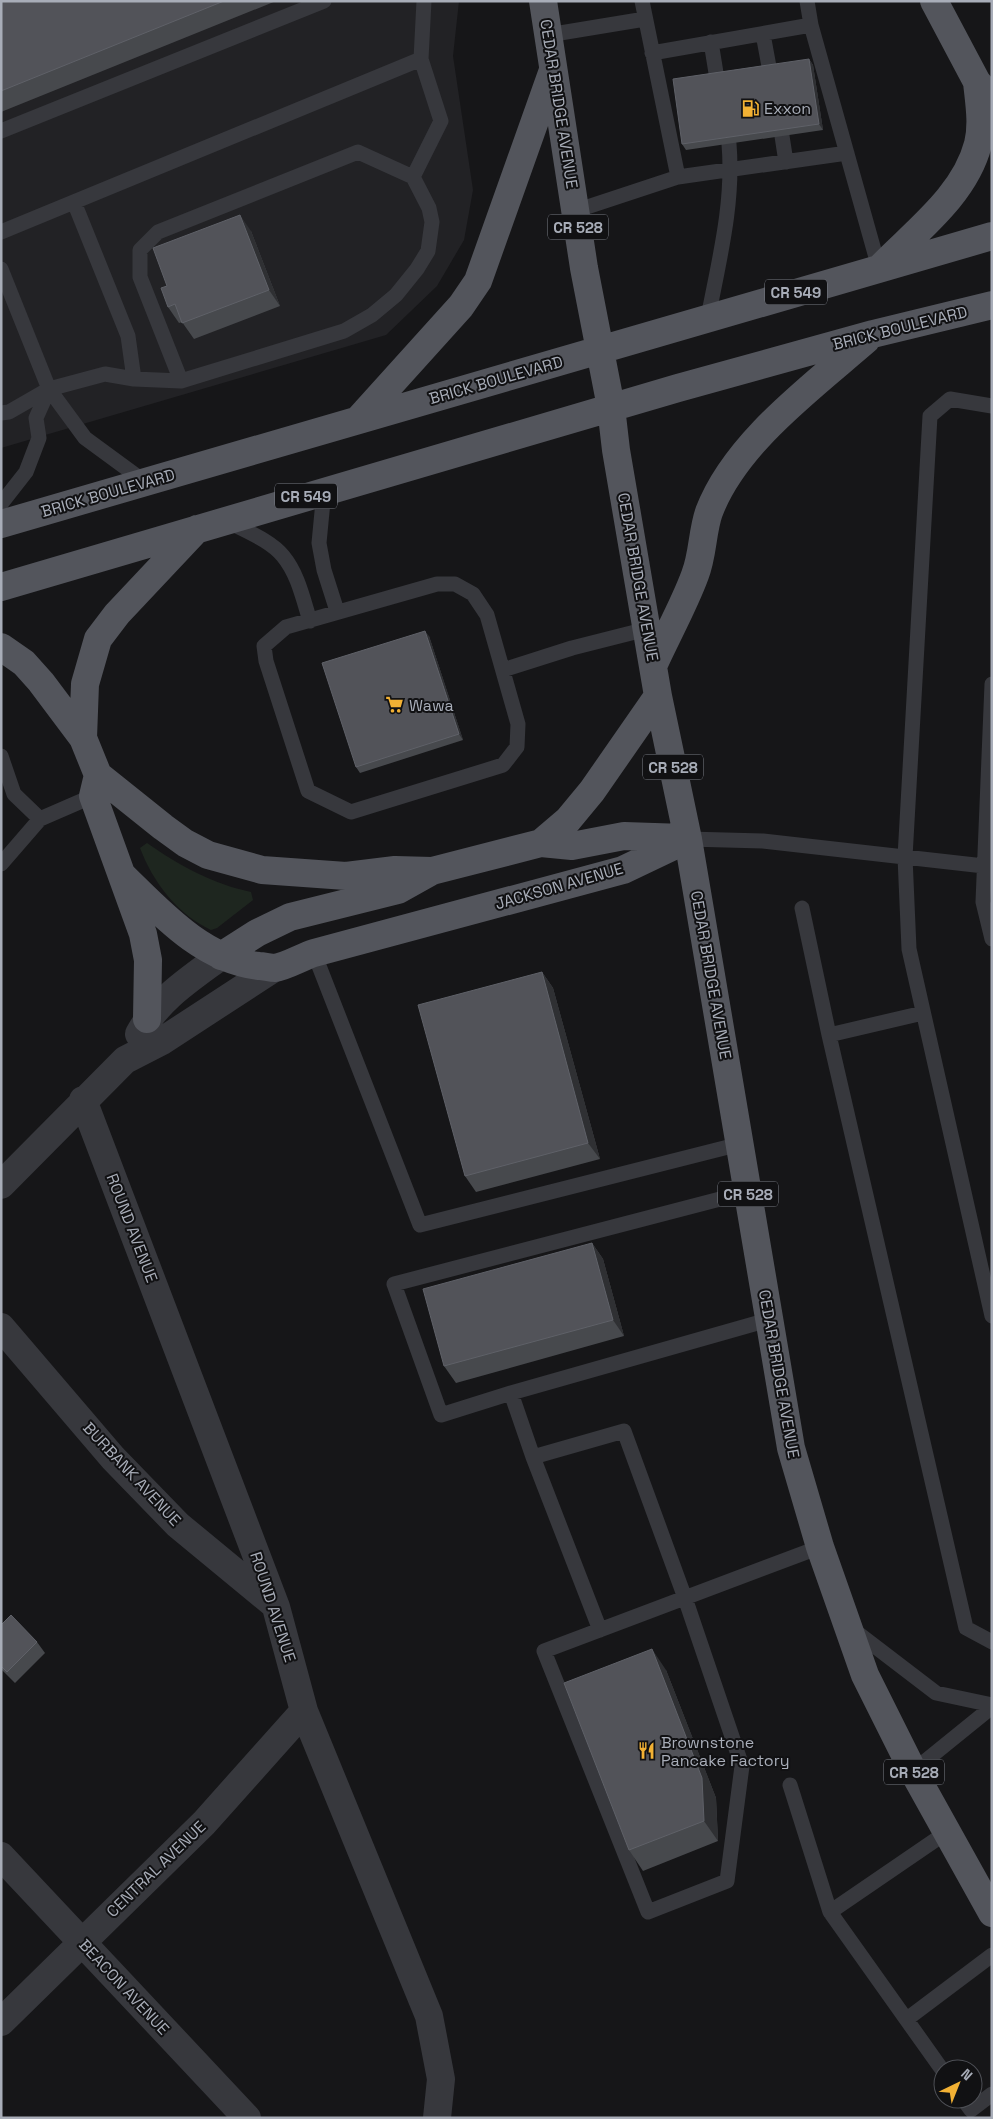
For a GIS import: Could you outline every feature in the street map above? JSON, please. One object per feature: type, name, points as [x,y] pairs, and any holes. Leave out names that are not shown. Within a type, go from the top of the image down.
[{"type":"main road","name":"CEDAR BRIDGE AVENUE","points":[[543,1],[575,212],[601,348],[616,450],[658,696],[688,839],[791,1448],[820,1547],[865,1675],[913,1770],[992,1913]]},
{"type":"main road","points":[[879,268],[962,183],[978,143],[984,91],[934,1]]},
{"type":"main road","points":[[359,419],[461,306],[478,281],[553,70]]},
{"type":"main road","name":"BRICK BOULEVARD","points":[[1,524],[601,348],[992,236]]},
{"type":"main road","name":"BRICK BOULEVARD","points":[[1,587],[611,408],[873,334],[992,304]]},
{"type":"main road","points":[[654,664],[696,574],[710,512],[729,476],[756,439],[782,412],[873,334]]},
{"type":"main road","points":[[147,1019],[148,960],[143,934],[123,876],[83,738],[85,684],[98,640],[117,614],[198,528]]},
{"type":"main road","points":[[1,647],[24,663],[36,675],[83,738]]},
{"type":"main road","points":[[541,843],[568,820],[592,791],[658,696]]},
{"type":"main road","points":[[96,786],[163,827],[185,843],[208,855],[262,870],[346,876],[395,870],[432,871]]},
{"type":"main road","name":"JACKSON AVENUE","points":[[221,956],[257,933],[290,917],[398,890],[432,871],[541,843],[572,846],[624,836],[688,839]]},
{"type":"main road","name":"JACKSON AVENUE","points":[[274,968],[314,953],[623,870],[688,839]]},
{"type":"main road","points":[[123,876],[156,909],[188,935],[221,956],[246,965],[274,968]]},
{"type":"street","name":"JACKSON AVENUE","points":[[125,1060],[147,1019],[168,996],[221,956]]},
{"type":"street","name":"JACKSON AVENUE","points":[[1,1186],[125,1060],[162,1041],[274,968]]},
{"type":"street","name":"ROUND AVENUE","points":[[84,1100],[276,1607],[304,1711],[429,2016],[441,2078],[436,2118]]},
{"type":"street","name":"BURBANK AVENUE","points":[[1,1327],[113,1458],[178,1525],[276,1607]]},
{"type":"street","name":"CENTRAL AVENUE","points":[[1,2022],[204,1823],[304,1711]]},
{"type":"street","name":"BEACON AVENUE","points":[[1,1856],[247,2118]]},
{"type":"lane","points":[[1,131],[324,1]]},
{"type":"lane","points":[[413,177],[441,121],[420,59],[424,1]]},
{"type":"lane","points":[[642,1],[678,177]]},
{"type":"lane","points":[[807,1],[879,268]]},
{"type":"lane","points":[[548,35],[645,19]]},
{"type":"lane","points":[[652,53],[812,25]]},
{"type":"lane","points":[[763,34],[770,72]]},
{"type":"lane","points":[[711,42],[717,79]]},
{"type":"lane","points":[[1,232],[420,59]]},
{"type":"lane","points":[[782,136],[786,162]]},
{"type":"lane","points":[[708,318],[727,220],[731,171],[729,144]]},
{"type":"lane","points":[[1,413],[9,412],[50,389],[105,374],[134,379],[182,381],[344,331],[372,314],[396,295],[417,269],[428,251],[432,234],[429,208],[413,177],[358,152],[158,232],[140,250],[140,277],[182,381]]},
{"type":"lane","points":[[575,212],[678,177],[731,171],[847,153]]},
{"type":"lane","points":[[74,202],[128,336],[134,379]]},
{"type":"lane","points":[[1,269],[50,389],[85,438],[145,482]]},
{"type":"lane","points":[[1,504],[26,472],[39,438],[36,418],[50,389]]},
{"type":"lane","points":[[992,406],[950,399],[930,416],[905,857],[909,949],[992,1316]]},
{"type":"lane","points":[[324,491],[319,543],[324,570],[337,612]]},
{"type":"lane","points":[[226,520],[273,546],[284,556],[295,577],[310,620]]},
{"type":"lane","points":[[438,584],[455,584],[473,594],[486,615],[503,670],[518,724],[517,747],[503,765],[351,812],[308,791],[266,661],[264,646],[286,627],[310,620],[438,584]]},
{"type":"lane","points":[[503,670],[572,648],[647,629]]},
{"type":"lane","points":[[992,684],[983,902],[992,939]]},
{"type":"lane","points":[[1,756],[14,794],[40,819]]},
{"type":"lane","points":[[1,864],[40,819],[96,786]]},
{"type":"lane","points":[[688,839],[763,841],[984,866]]},
{"type":"lane","points":[[802,908],[828,1035],[966,1628],[992,1642]]},
{"type":"lane","points":[[314,953],[420,1225],[740,1144]]},
{"type":"lane","points":[[828,1035],[923,1013]]},
{"type":"lane","points":[[747,1192],[394,1284],[441,1415],[511,1393],[768,1320]]},
{"type":"lane","points":[[511,1393],[600,1630]]},
{"type":"lane","points":[[534,1457],[624,1430],[685,1598],[742,1766],[727,1881],[648,1912],[544,1651],[685,1598],[820,1547]]},
{"type":"lane","points":[[848,1625],[936,1693],[992,1706]]},
{"type":"lane","points":[[913,1770],[992,1706]]},
{"type":"lane","points":[[790,1785],[830,1912],[935,2059]]},
{"type":"lane","points":[[830,1912],[947,1832]]},
{"type":"lane","points":[[907,2019],[992,1955]]},
{"type":"shaded area","points":[[1,1],[459,1],[453,56],[473,190],[464,240],[437,286],[386,335],[1,448]]},
{"type":"shaded area","points":[[147,843],[196,873],[237,889],[251,892],[253,900],[217,928],[211,930],[187,915],[159,885],[140,848]]},
{"type":"building","points":[[1,1],[224,1],[1,91]]},
{"type":"building","name":"Exxon","points":[[809,59],[819,124],[682,144],[673,79]]},
{"type":"building","points":[[240,215],[269,290],[182,323],[175,304],[168,307],[161,288],[167,286],[153,248]]},
{"type":"building","name":"Wawa","points":[[425,631],[459,734],[356,767],[322,663]]},
{"type":"building","points":[[542,972],[588,1143],[465,1176],[418,1005]]},
{"type":"building","points":[[592,1243],[613,1320],[444,1366],[423,1289]]},
{"type":"building","points":[[11,1615],[37,1642],[7,1672],[1,1666],[1,1625]]},
{"type":"building","name":"Brownstone Pancake Factory","points":[[652,1649],[702,1778],[704,1821],[629,1850],[564,1683]]},
{"type":"place","name":"Exxon","points":[[750,108]]},
{"type":"place","name":"Wawa","points":[[395,705]]},
{"type":"place","name":"Brownstone Pancake Factory","points":[[647,1751]]}]
